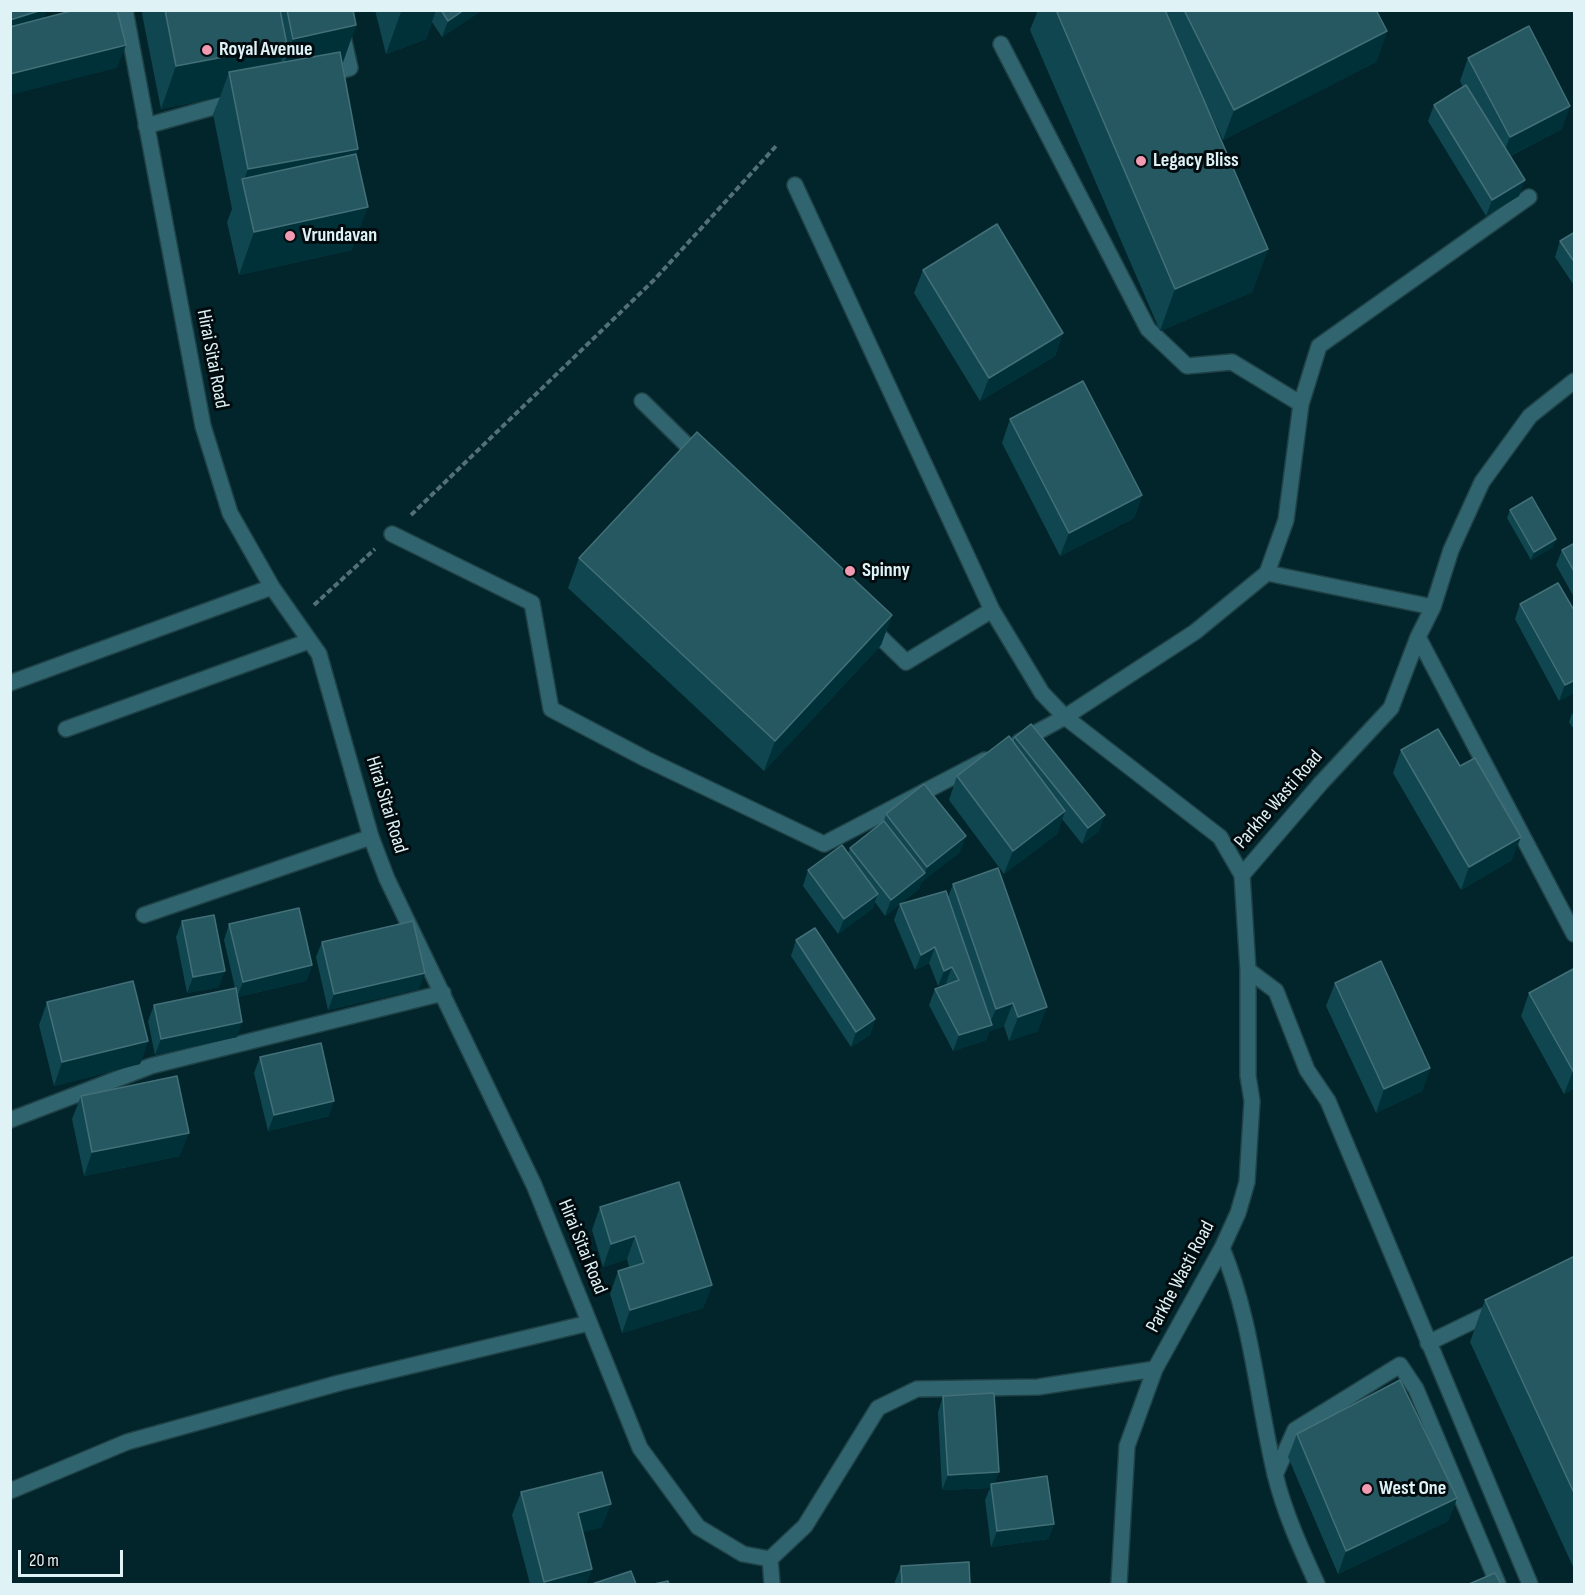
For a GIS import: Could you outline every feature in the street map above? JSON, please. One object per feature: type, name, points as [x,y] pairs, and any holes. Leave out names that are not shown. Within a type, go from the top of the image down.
[{"type":"street","name":"Hirai Sitai Road","points":[[125,10],[203,426],[230,513],[272,587],[319,654],[371,837],[387,879],[534,1185],[640,1448],[698,1527],[743,1554],[770,1559]]},
{"type":"street","points":[[304,81],[350,68],[337,10]]},
{"type":"street","points":[[1001,44],[1148,329],[1187,366],[1232,362],[1300,405]]},
{"type":"street","points":[[146,126],[248,97]]},
{"type":"street","points":[[795,185],[992,610],[1042,693],[1065,717],[1220,837],[1242,874]]},
{"type":"street","points":[[392,534],[532,603],[551,709],[646,759],[824,844],[1065,717],[1195,632],[1267,573],[1286,520],[1300,405],[1319,346],[1529,197]]},
{"type":"street","name":"Parkhe Wasti Road","points":[[1119,1584],[1127,1446],[1155,1369],[1222,1248],[1238,1213],[1247,1182],[1252,1101],[1248,1076],[1248,970],[1242,874],[1321,783],[1391,708],[1418,637],[1433,607],[1451,550],[1482,482],[1530,416],[1575,381]]},
{"type":"street","points":[[642,401],[710,468]]},
{"type":"street","points":[[1267,573],[1433,607]]},
{"type":"street","points":[[10,683],[272,587]]},
{"type":"street","points":[[855,612],[906,662],[992,610]]},
{"type":"street","points":[[1418,637],[1575,934]]},
{"type":"street","points":[[66,729],[309,641]]},
{"type":"street","points":[[144,915],[371,837]]},
{"type":"street","points":[[1248,970],[1276,991],[1307,1070],[1328,1101],[1530,1584]]},
{"type":"street","points":[[10,1120],[151,1066],[443,993]]},
{"type":"street","points":[[1222,1248],[1243,1307],[1275,1475],[1290,1523],[1317,1584]]},
{"type":"street","points":[[1428,1343],[1512,1302]]},
{"type":"street","points":[[10,1491],[127,1442],[339,1383],[589,1323]]},
{"type":"street","points":[[1275,1475],[1295,1430],[1400,1365],[1416,1389],[1498,1584]]},
{"type":"street","points":[[772,1584],[770,1559],[805,1526],[878,1408],[917,1389],[1038,1387],[1155,1369]]},
{"type":"path","points":[[296,622],[392,534],[655,279],[777,145]]},
{"type":"building","points":[[10,10],[42,10],[10,20]]},
{"type":"building","points":[[75,10],[117,10],[126,45],[10,74],[10,27]]},
{"type":"building","points":[[165,10],[280,10],[287,45],[176,66]]},
{"type":"building","points":[[287,10],[353,10],[356,25],[293,39]]},
{"type":"building","points":[[441,10],[464,10],[448,21]]},
{"type":"building","name":"Legacy Bliss","points":[[1056,10],[1165,10],[1268,249],[1175,289]]},
{"type":"building","points":[[1184,10],[1376,10],[1387,31],[1234,110]]},
{"type":"building","points":[[1529,26],[1570,106],[1510,137],[1468,58]]},
{"type":"building","points":[[340,52],[358,149],[248,169],[229,72]]},
{"type":"building","points":[[1466,85],[1525,180],[1492,200],[1434,105]]},
{"type":"building","points":[[356,154],[368,207],[254,232],[242,179]]},
{"type":"building","points":[[997,224],[1063,333],[989,378],[923,270]]},
{"type":"building","points":[[1575,232],[1575,263],[1560,241]]},
{"type":"building","points":[[1083,381],[1142,495],[1069,533],[1010,419]]},
{"type":"building","points":[[697,432],[892,615],[775,741],[579,558]]},
{"type":"building","points":[[1532,497],[1556,539],[1534,552],[1510,510]]},
{"type":"building","points":[[1575,543],[1575,573],[1562,550]]},
{"type":"building","points":[[1558,583],[1575,612],[1575,680],[1565,685],[1520,604]]},
{"type":"building","points":[[1031,724],[1105,815],[1088,828],[1015,737]]},
{"type":"building","points":[[1438,729],[1460,766],[1475,758],[1521,837],[1469,867],[1401,750]]},
{"type":"building","points":[[1009,736],[1065,811],[1013,851],[957,776]]},
{"type":"building","points":[[924,784],[966,836],[927,867],[886,814]]},
{"type":"building","points":[[884,821],[925,873],[891,900],[850,848]]},
{"type":"building","points":[[842,845],[878,894],[844,919],[808,870]]},
{"type":"building","points":[[998,868],[1047,1007],[1018,1017],[1013,1003],[996,1009],[953,884]]},
{"type":"building","points":[[946,891],[992,1025],[959,1035],[935,989],[959,980],[952,967],[944,971],[935,947],[921,955],[900,904]]},
{"type":"building","points":[[299,908],[312,965],[243,982],[229,924]]},
{"type":"building","points":[[214,915],[225,971],[193,977],[182,921]]},
{"type":"building","points":[[413,921],[425,973],[334,994],[322,942]]},
{"type":"building","points":[[815,928],[875,1019],[856,1032],[796,940]]},
{"type":"building","points":[[1381,961],[1430,1068],[1384,1089],[1335,983]]},
{"type":"building","points":[[1575,968],[1575,1069],[1573,1071],[1529,993]]},
{"type":"building","points":[[133,981],[148,1041],[62,1062],[47,1002]]},
{"type":"building","points":[[236,988],[242,1022],[161,1039],[154,1005]]},
{"type":"building","points":[[321,1043],[334,1101],[274,1115],[260,1057]]},
{"type":"building","points":[[177,1076],[189,1133],[92,1152],[81,1096]]},
{"type":"building","points":[[679,1182],[712,1285],[630,1310],[618,1271],[644,1263],[635,1236],[611,1244],[600,1207]]},
{"type":"building","points":[[1575,1256],[1575,1495],[1485,1300]]},
{"type":"building","name":"West One","points":[[1400,1380],[1457,1498],[1346,1551],[1297,1434]]},
{"type":"building","points":[[994,1393],[999,1472],[948,1475],[943,1396]]},
{"type":"building","points":[[602,1472],[611,1504],[578,1513],[592,1569],[544,1582],[521,1492]]},
{"type":"building","points":[[1047,1476],[1054,1524],[997,1531],[991,1484]]},
{"type":"building","points":[[969,1562],[970,1584],[902,1584],[901,1566]]},
{"type":"building","points":[[631,1571],[636,1584],[592,1584]]},
{"type":"building","points":[[1495,1573],[1501,1584],[1469,1584]]},
{"type":"place","name":"Royal Avenue","points":[[207,50]]},
{"type":"place","name":"Legacy Bliss","points":[[1141,161]]},
{"type":"place","name":"Vrundavan","points":[[290,236]]},
{"type":"place","name":"Spinny","points":[[850,571]]},
{"type":"place","name":"West One","points":[[1367,1489]]}]
